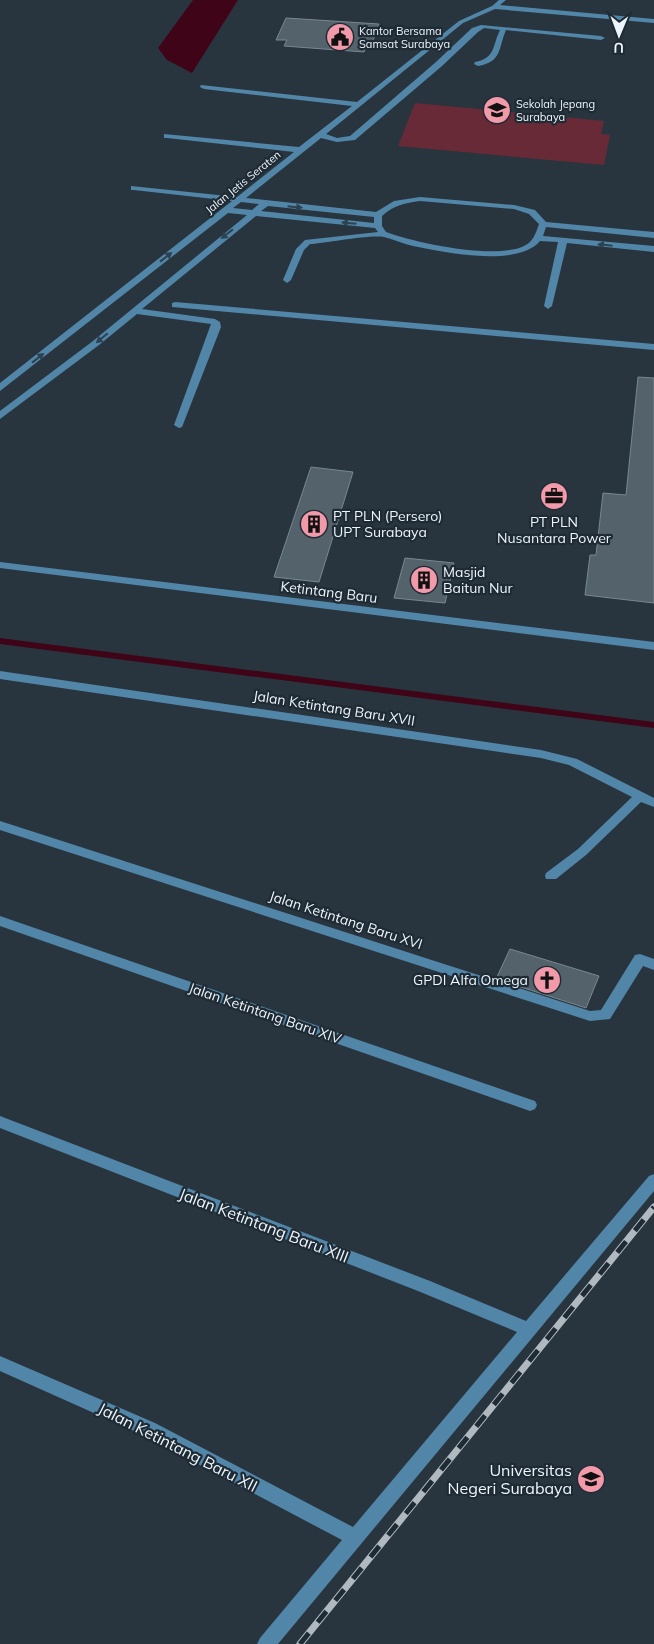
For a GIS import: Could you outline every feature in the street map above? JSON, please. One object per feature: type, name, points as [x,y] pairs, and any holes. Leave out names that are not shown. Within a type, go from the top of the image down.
[{"type":"street","name":"Jalan Jetis Seraten","points":[[0,388],[238,201],[461,22],[494,8],[503,0]]},
{"type":"street","points":[[494,8],[654,21]]},
{"type":"street","points":[[320,135],[337,140],[352,138],[439,64],[475,30],[483,26],[601,38]]},
{"type":"street","points":[[478,64],[489,62],[493,59],[504,28]]},
{"type":"street","points":[[204,87],[358,104]]},
{"type":"street","points":[[167,136],[301,150]]},
{"type":"street","points":[[134,188],[378,215]]},
{"type":"street","points":[[383,234],[378,226],[378,215],[386,207],[399,201],[420,199],[514,207],[532,212],[543,224],[654,235]]},
{"type":"street","points":[[0,416],[96,343],[265,204]]},
{"type":"street","points":[[226,210],[378,226]]},
{"type":"street","points":[[540,238],[543,224]]},
{"type":"street","points":[[287,280],[300,249],[308,242],[383,234],[408,243],[489,253],[509,253],[526,248],[540,238],[654,249]]},
{"type":"street","points":[[548,306],[563,240]]},
{"type":"street","points":[[174,305],[654,347]]},
{"type":"street","points":[[135,311],[215,322],[216,327],[179,425]]},
{"type":"street","name":"Ketintang Baru","points":[[0,565],[654,646]]},
{"type":"street","name":"Jalan Ketintang Baru XVII","points":[[0,675],[541,754],[572,762],[654,803]]},
{"type":"street","points":[[551,876],[582,852],[640,796]]},
{"type":"street","name":"Jalan Ketintang Baru XVI","points":[[0,825],[590,1016],[605,1016],[640,959],[654,966]]},
{"type":"street","name":"Jalan Ketintang Baru XIV","points":[[0,921],[530,1105]]},
{"type":"street","name":"Jalan Ketintang Baru XIII","points":[[0,1122],[424,1286],[528,1330]]},
{"type":"street","points":[[266,1644],[654,1180]]},
{"type":"street","name":"Jalan Ketintang Baru XII","points":[[0,1363],[149,1429],[354,1537]]},
{"type":"shaded area","points":[[193,0],[238,0],[192,73],[167,60],[158,48]]},
{"type":"shaded area","points":[[415,103],[604,121],[601,134],[610,135],[604,165],[398,146]]},
{"type":"building","name":"Kantor Bersama Samsat Surabaya","points":[[286,18],[379,24],[371,46],[366,46],[364,52],[284,46],[287,40],[276,40]]},
{"type":"building","points":[[638,377],[654,378],[654,603],[585,595],[590,555],[596,555],[603,493],[626,495]]},
{"type":"building","name":"PT PLN (Persero) UPT Surabaya","points":[[311,467],[353,472],[319,582],[274,577]]},
{"type":"building","name":"Masjid Baitun Nur","points":[[405,558],[454,563],[445,603],[394,598]]},
{"type":"building","name":"GPDI Alfa Omega","points":[[510,949],[599,976],[586,1008],[496,979]]},
{"type":"waterway","points":[[0,641],[654,725]]},
{"type":"railway","points":[[300,1644],[654,1207]]},
{"type":"place","name":"Kantor Bersama Samsat Surabaya","points":[[340,37]]},
{"type":"place","name":"Sekolah Jepang Surabaya","points":[[497,110]]},
{"type":"place","name":"PT PLN Nusantara Power","points":[[554,496]]},
{"type":"place","name":"PT PLN (Persero) UPT Surabaya","points":[[314,524]]},
{"type":"place","name":"Masjid Baitun Nur","points":[[424,580]]},
{"type":"place","name":"GPDI Alfa Omega","points":[[547,980]]},
{"type":"place","name":"Universitas Negeri Surabaya","points":[[591,1479]]}]
